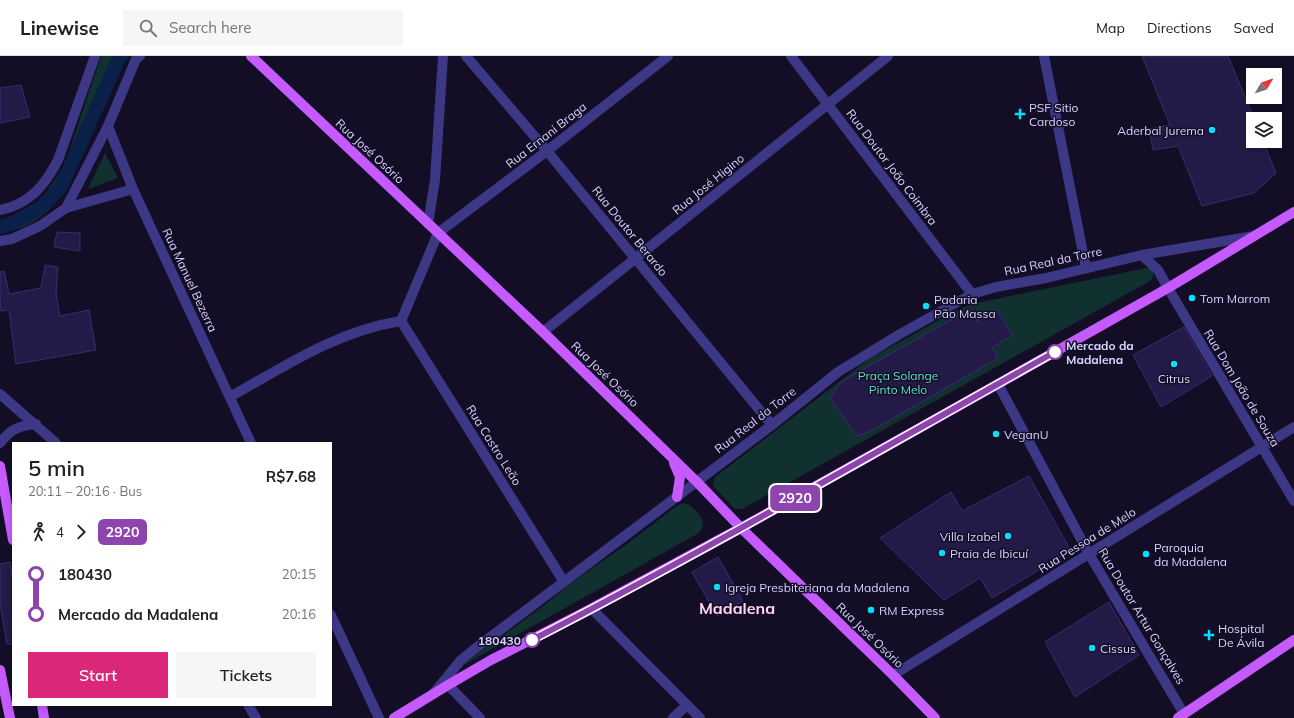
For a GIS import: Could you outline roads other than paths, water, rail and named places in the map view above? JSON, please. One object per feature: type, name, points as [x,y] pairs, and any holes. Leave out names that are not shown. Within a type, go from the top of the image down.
[{"type":"main road","name":"Rua José Osório","points":[[250,56],[543,332],[741,528],[893,675],[934,718]]},
{"type":"main road","name":"Rua Real da Torre","points":[[394,718],[448,684],[491,660],[592,609],[741,528],[998,384],[1168,288],[1294,212]]},
{"type":"main road","points":[[673,459],[680,477],[677,497]]},
{"type":"main road","points":[[0,466],[12,534]]},
{"type":"main road","points":[[1181,716],[1294,640]]},
{"type":"main road","points":[[0,670],[10,718]]},
{"type":"main road","points":[[42,706],[44,718]]},
{"type":"street","points":[[0,210],[10,208],[27,199],[37,192],[50,176],[58,160],[95,56]]},
{"type":"street","points":[[66,208],[108,126],[136,60],[140,56]]},
{"type":"street","points":[[428,224],[435,180],[443,56]]},
{"type":"street","name":"Rua Doutor Berardo","points":[[466,56],[636,258],[772,425]]},
{"type":"street","name":"Rua Ernani Braga","points":[[438,233],[547,151],[668,56]]},
{"type":"street","name":"Rua Doutor João Coimbra","points":[[791,56],[972,294]]},
{"type":"street","name":"Rua José Higino","points":[[543,332],[888,56]]},
{"type":"street","points":[[1044,56],[1086,268]]},
{"type":"street","name":"Rua Manuel Bezerra","points":[[108,126],[133,188],[251,442]]},
{"type":"street","points":[[0,242],[12,239],[40,226],[66,208],[133,188]]},
{"type":"street","points":[[230,397],[300,357],[346,335],[380,324],[401,321],[438,233]]},
{"type":"street","name":"Rua Real da Torre","points":[[432,694],[461,660],[772,425],[838,372],[900,334],[972,294],[996,287],[1046,278],[1142,256],[1254,236]]},
{"type":"street","points":[[1142,256],[1158,270],[1168,288]]},
{"type":"street","name":"Rua Dom João de Souza","points":[[1168,288],[1294,501]]},
{"type":"street","name":"Rua Castro Leão","points":[[401,321],[564,582]]},
{"type":"street","name":"Rua Doutor Artur Gonçalves","points":[[998,384],[1089,554],[1181,716]]},
{"type":"street","points":[[0,394],[55,442]]},
{"type":"street","points":[[0,443],[5,436],[15,428],[36,424]]},
{"type":"street","name":"Rua Pessoa de Melo","points":[[893,675],[1294,427]]},
{"type":"street","points":[[592,609],[700,718]]},
{"type":"street","points":[[332,617],[379,718]]},
{"type":"street","points":[[448,684],[480,718]]},
{"type":"street","points":[[673,718],[687,705]]},
{"type":"street","points":[[249,706],[256,718]]},
{"type":"waterway","points":[[0,227],[13,223],[43,206],[61,187],[120,56]]},
{"type":"place","name":"PSF Sitio Cardoso","points":[[1020,114]]},
{"type":"place","name":"Aderbal Jurema","points":[[1212,130]]},
{"type":"place","name":"Tom Marrom","points":[[1192,298]]},
{"type":"place","name":"Padaria Pão Massa","points":[[926,306]]},
{"type":"place","name":"Mercado da Madalena","points":[[1055,352]]},
{"type":"place","name":"Citrus","points":[[1174,364]]},
{"type":"place","name":"VeganU","points":[[996,434]]},
{"type":"place","name":"Villa Izabel","points":[[1008,536]]},
{"type":"place","name":"Praia de Ibicuí","points":[[942,553]]},
{"type":"place","name":"Paroquia da Madalena","points":[[1146,554]]},
{"type":"place","name":"Igreja Presbiteriana da Madalena","points":[[717,587]]},
{"type":"place","name":"RM Express","points":[[871,610]]},
{"type":"place","name":"Hospital De Ávila","points":[[1209,635]]},
{"type":"place","name":"180430","points":[[532,640]]},
{"type":"place","name":"Cissus","points":[[1092,648]]},
{"type":"district","name":"Madalena","points":[[737,608]]},
{"type":"park label","name":"Praça Solange Pinto Melo","points":[[898,382]]}]
